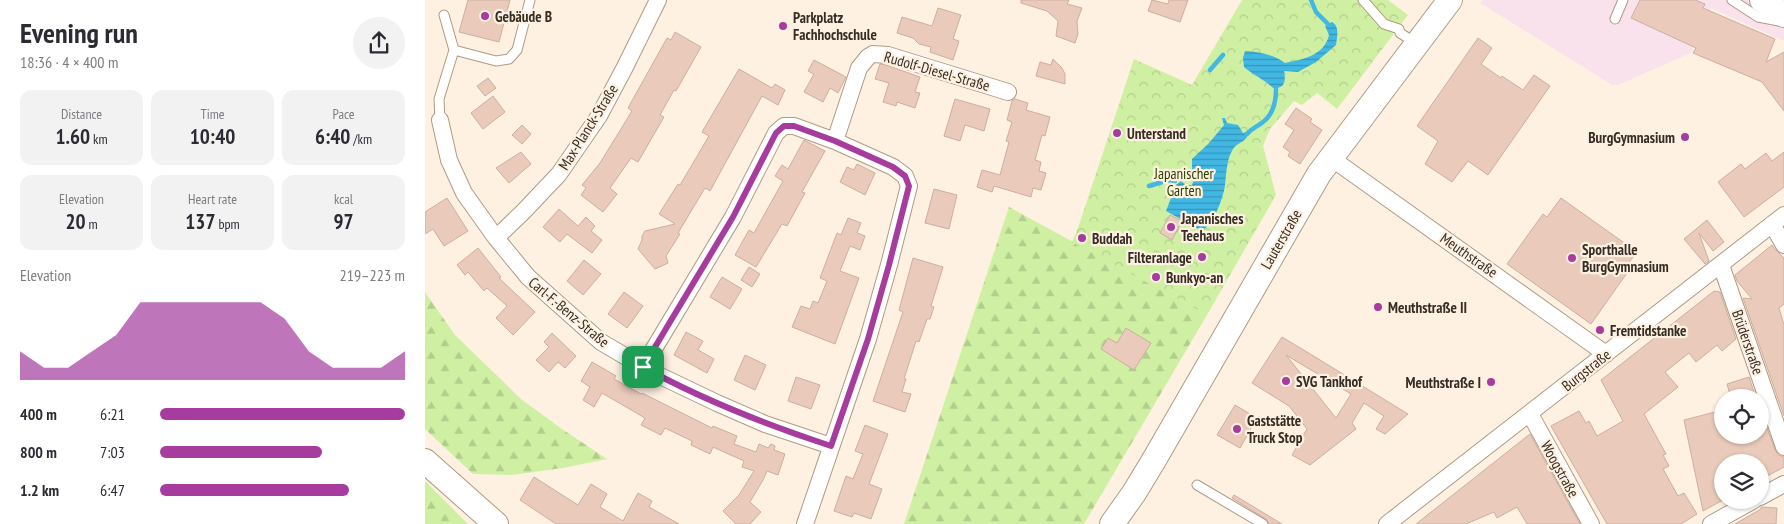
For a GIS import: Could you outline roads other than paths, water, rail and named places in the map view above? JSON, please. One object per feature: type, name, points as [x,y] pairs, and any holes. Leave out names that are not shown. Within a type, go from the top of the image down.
[{"type":"main road","name":"Lauterstraße","points":[[1112,524],[1134,493],[1288,226],[1331,158],[1450,0]]},
{"type":"main road","points":[[1762,0],[1784,15]]},
{"type":"main road","points":[[425,461],[496,524]]},
{"type":"main road","name":"Lauterstraße","points":[[1120,524],[1134,493]]},
{"type":"street","name":"Max-Planck-Straße","points":[[496,238],[559,174],[599,116],[657,0]]},
{"type":"street","name":"Rudolf-Diesel-Straße","points":[[835,141],[859,68],[868,56],[873,54],[888,55],[1008,92]]},
{"type":"street","name":"Carl-F.-Benz-Straße","points":[[439,120],[449,160],[464,193],[496,238],[527,278],[601,342],[643,367],[717,403],[765,424],[831,446]]},
{"type":"street","points":[[643,367],[728,224],[776,133],[784,126],[794,126],[835,141],[893,167],[905,176],[909,186],[868,339],[805,524]]},
{"type":"street","name":"Meuthstraße","points":[[1331,158],[1606,354]]},
{"type":"street","points":[[1778,220],[1784,245]]},
{"type":"street","name":"Burgstraße","points":[[1387,524],[1778,220]]},
{"type":"street","name":"Brüderstraße","points":[[1721,265],[1784,447]]},
{"type":"street","name":"Woogstraße","points":[[1530,414],[1591,524]]},
{"type":"street","points":[[1769,492],[1784,484]]},
{"type":"street","points":[[1711,524],[1738,509]]},
{"type":"lane","points":[[454,50],[497,61],[509,59],[517,50],[530,0]]},
{"type":"lane","points":[[1363,0],[1384,24],[1399,29],[1400,33],[1417,44]]},
{"type":"lane","points":[[1615,19],[1623,0]]},
{"type":"lane","points":[[1732,0],[1758,17],[1784,22]]},
{"type":"lane","points":[[439,120],[439,99],[454,50],[444,15]]},
{"type":"lane","points":[[1197,485],[1263,524]]},
{"type":"water","points":[[1332,22],[1337,29],[1336,45],[1316,62],[1298,72],[1284,71],[1285,81],[1282,86],[1273,88],[1244,67],[1243,58],[1245,51],[1276,57],[1285,63],[1299,60],[1318,52],[1323,48],[1329,35],[1325,26]]},
{"type":"water","points":[[1222,118],[1225,118],[1227,123],[1238,125],[1243,133],[1246,132],[1247,137],[1230,154],[1221,202],[1213,218],[1202,231],[1166,211],[1176,185],[1181,181],[1186,185],[1192,185],[1194,179],[1192,175],[1192,159],[1224,125]]},
{"type":"waterway","points":[[1311,0],[1316,12],[1329,25]]},
{"type":"waterway","points":[[1210,70],[1223,55]]},
{"type":"waterway","points":[[1247,134],[1270,115],[1275,102],[1276,89]]},
{"type":"waterway","points":[[1149,186],[1169,180],[1175,181]]},
{"type":"place","name":"Gebäude B","points":[[485,16]]},
{"type":"place","name":"Parkplatz Fachhochschule","points":[[783,26]]},
{"type":"place","name":"Unterstand","points":[[1117,133]]},
{"type":"place","name":"BurgGymnasium","points":[[1685,137]]},
{"type":"place","name":"Japanisches Teehaus","points":[[1171,227]]},
{"type":"place","name":"Buddah","points":[[1082,238]]},
{"type":"place","name":"Filteranlage","points":[[1202,257]]},
{"type":"place","name":"Sporthalle BurgGymnasium","points":[[1572,258]]},
{"type":"place","name":"Bunkyo-an","points":[[1156,277]]},
{"type":"place","name":"Meuthstraße II","points":[[1378,307]]},
{"type":"place","name":"Fremtidstanke","points":[[1600,330]]},
{"type":"place","name":"SVG Tankhof","points":[[1286,381]]},
{"type":"place","name":"Meuthstraße I","points":[[1491,382]]},
{"type":"place","name":"Gaststätte Truck Stop","points":[[1237,429]]},
{"type":"park label","name":"Japanischer Garten","points":[[1184,182]]}]
